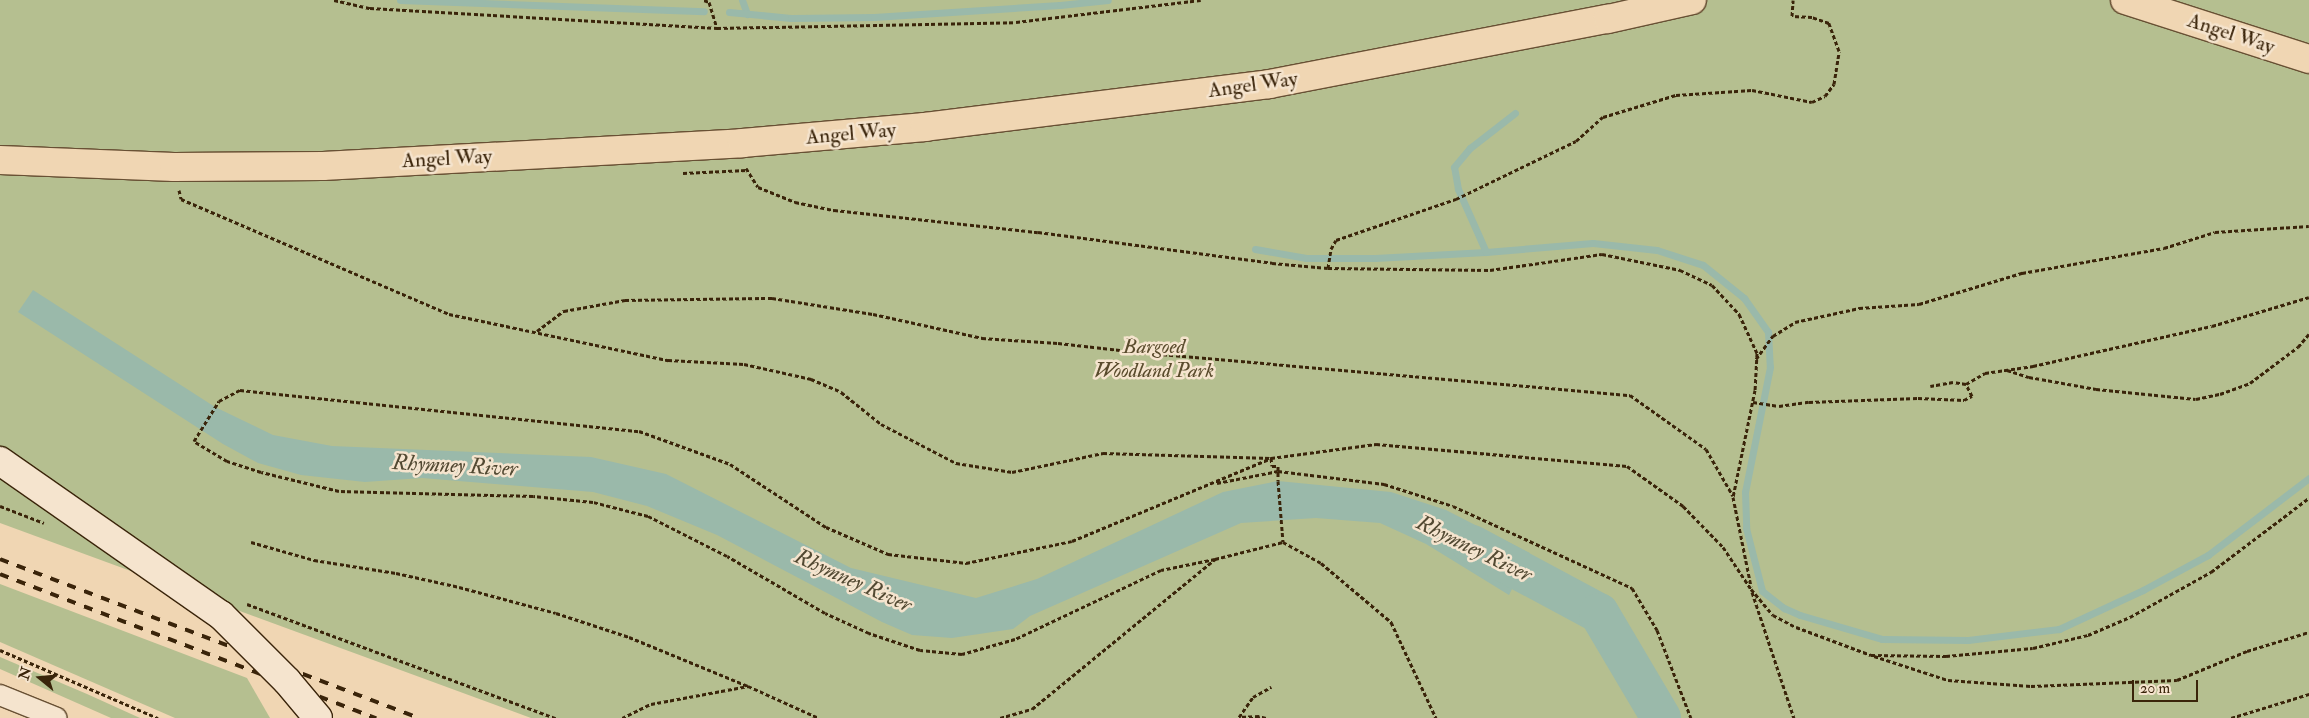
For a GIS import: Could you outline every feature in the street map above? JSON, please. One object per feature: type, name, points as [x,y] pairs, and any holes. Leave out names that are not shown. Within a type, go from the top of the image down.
[{"type":"main road","name":"Angel Way","points":[[0,160],[174,167],[324,166],[742,143],[925,127],[1269,84],[1608,19],[1692,0]]},
{"type":"main road","name":"Angel Way","points":[[2125,0],[2309,59]]},
{"type":"street","points":[[0,461],[221,615],[287,681],[318,718]]},
{"type":"street","points":[[0,695],[56,718]]},
{"type":"path","points":[[334,0],[370,8],[717,28],[1016,22],[1200,0]]},
{"type":"path","points":[[704,0],[709,2],[717,28]]},
{"type":"path","points":[[1328,268],[1331,249],[1336,240],[1456,199],[1576,141],[1603,116],[1676,94],[1752,90],[1812,102],[1825,96],[1834,84],[1839,51],[1829,23],[1812,17],[1792,16],[1793,0]]},
{"type":"path","points":[[742,143],[744,166],[758,187],[795,202],[834,210],[1038,232],[1272,263],[1328,268],[1490,270],[1602,254],[1680,270],[1712,285],[1739,314],[1756,353],[1753,402],[1733,497]]},
{"type":"path","points":[[174,167],[181,199],[449,314],[668,360],[744,364],[811,379],[840,392],[881,424],[956,463],[1012,472],[1103,453],[1271,458],[1376,444],[1627,466],[1683,506],[1723,547],[1751,588],[1773,615],[1788,623],[1872,655],[1948,680],[2031,686],[2177,680],[2248,651],[2309,632]]},
{"type":"path","points":[[1756,359],[1773,336],[1795,322],[1859,308],[1918,304],[2022,274],[2164,248],[2215,232],[2309,226]]},
{"type":"path","points":[[1930,386],[1953,382],[1966,384],[1986,373],[2212,326],[2309,297]]},
{"type":"path","points":[[537,331],[564,311],[625,300],[772,298],[873,314],[982,338],[1058,343],[1137,352],[1630,395],[1706,449],[1733,497],[1751,588],[1794,718]]},
{"type":"path","points":[[2007,370],[2029,378],[2096,390],[2196,399],[2220,394],[2250,383],[2298,346],[2309,334]]},
{"type":"path","points":[[1753,402],[1773,405],[1918,398],[1964,400],[1972,396],[1966,384]]},
{"type":"path","points":[[1271,458],[1072,541],[966,563],[888,554],[826,527],[730,464],[639,430],[240,390],[214,407],[194,441],[227,461],[260,472],[339,491],[533,496],[593,502],[648,516],[727,556],[825,613],[870,633],[920,650],[962,654],[1016,639],[1160,570],[1283,542],[1321,563],[1391,622],[1436,718]]},
{"type":"path","points":[[1271,458],[1272,466],[1278,466],[1283,542]]},
{"type":"path","points":[[1209,485],[1278,471],[1384,484],[1453,506],[1632,588],[1657,630],[1691,718]]},
{"type":"path","points":[[1872,655],[1946,656],[2033,648],[2088,635],[2130,617],[2211,572],[2309,498]]},
{"type":"path","points":[[0,506],[52,526]]},
{"type":"path","points":[[251,542],[314,560],[396,573],[459,587],[556,613],[629,637],[748,686],[819,718]]},
{"type":"path","points":[[1000,718],[1032,708],[1215,559]]},
{"type":"path","points":[[239,601],[556,718]]},
{"type":"path","points":[[0,650],[158,718]]},
{"type":"path","points":[[622,718],[651,704],[748,686]]},
{"type":"path","points":[[1266,718],[1259,716],[1239,717],[1253,697],[1271,687]]},
{"type":"path","points":[[2231,718],[2309,694]]},
{"type":"green space","name":"Bargoed Woodland Park","points":[[0,0],[2309,0],[2309,718],[531,718],[0,523]]},
{"type":"green space","points":[[0,584],[247,678],[270,718],[175,718],[0,642]]},
{"type":"green space","points":[[0,657],[140,718],[111,718],[0,669]]},
{"type":"water","points":[[33,290],[215,407],[273,435],[332,446],[591,457],[666,474],[851,568],[976,598],[1037,579],[1223,492],[1278,481],[1391,492],[1446,510],[1530,553],[1509,595],[1426,544],[1380,523],[1316,518],[1241,523],[1030,616],[1013,629],[952,638],[912,635],[882,622],[717,535],[647,506],[593,492],[422,478],[365,482],[301,475],[258,463],[223,444],[18,312]]},
{"type":"waterway","points":[[400,0],[704,11]]},
{"type":"waterway","points":[[742,0],[747,14]]},
{"type":"waterway","points":[[729,12],[791,18],[874,17],[1060,5],[1108,0]]},
{"type":"waterway","points":[[1486,252],[1458,189],[1454,167],[1470,148],[1515,113]]},
{"type":"waterway","points":[[1255,249],[1306,258],[1375,258],[1486,252],[1593,243],[1657,250],[1703,265],[1744,298],[1768,332],[1770,367],[1745,492],[1746,528],[1762,591],[1784,608],[1800,615],[1882,639],[1968,640],[2059,629],[2143,590],[2208,555],[2309,478]]},
{"type":"waterway","name":"Rhymney River","points":[[1472,545],[1599,613],[1661,718]]},
{"type":"railway","points":[[0,559],[418,718]]},
{"type":"railway","points":[[0,574],[376,718]]}]
